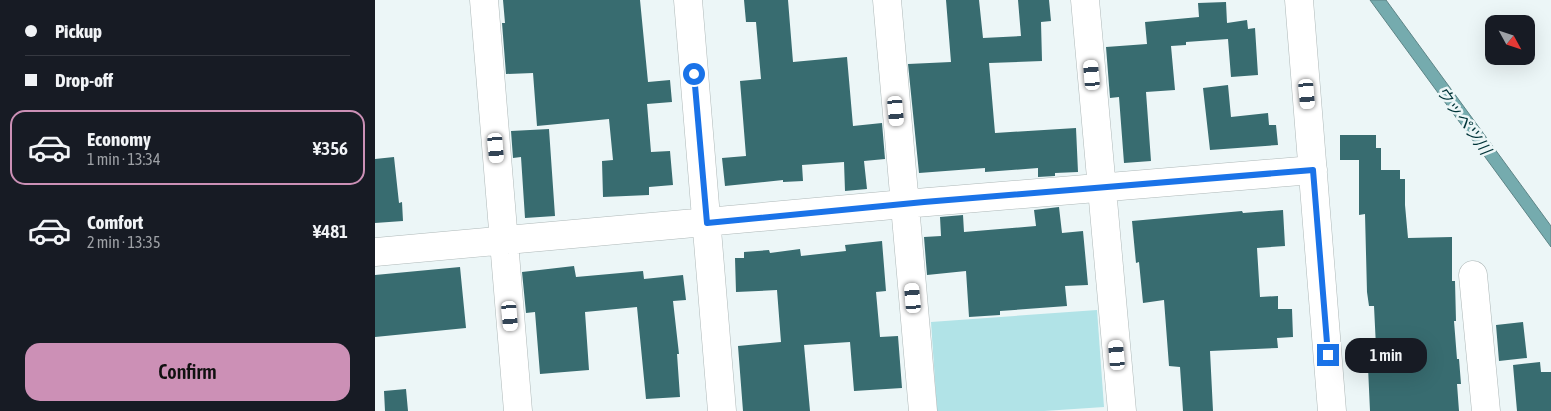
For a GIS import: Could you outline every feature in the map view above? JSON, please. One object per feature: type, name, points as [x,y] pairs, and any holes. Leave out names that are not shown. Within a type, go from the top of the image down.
[{"type":"street","points":[[484,0],[518,411]]},
{"type":"street","points":[[688,0],[723,411]]},
{"type":"street","points":[[887,0],[923,411]]},
{"type":"street","points":[[1085,0],[1122,411]]},
{"type":"street","points":[[1299,0],[1332,411]]},
{"type":"street","points":[[375,252],[904,204],[1313,170]]},
{"type":"street","points":[[1473,275],[1486,411]]},
{"type":"shaded area","points":[[1097,310],[1104,407],[1044,411],[937,411],[931,322]]},
{"type":"water","name":"ウッペツ川","points":[[1370,0],[1386,0],[1551,226],[1551,247]]},
{"type":"building","points":[[503,0],[640,0],[648,82],[670,80],[672,102],[647,104],[651,152],[670,151],[673,185],[649,187],[649,195],[603,197],[602,161],[613,160],[609,119],[537,126],[533,73],[506,74],[502,23],[505,23]]},
{"type":"building","points":[[744,0],[788,0],[793,62],[847,57],[853,126],[882,123],[885,159],[864,161],[867,189],[845,191],[844,162],[802,165],[803,181],[783,182],[783,180],[725,186],[722,158],[746,156],[740,81],[761,79],[756,22],[746,22]]},
{"type":"building","points":[[946,0],[979,0],[983,38],[1021,36],[1018,0],[1049,0],[1051,21],[1041,22],[1042,61],[989,63],[995,133],[1076,128],[1078,172],[1055,173],[1055,176],[1038,177],[1038,168],[985,172],[985,168],[919,173],[908,64],[951,62]]},
{"type":"building","points":[[1226,2],[1227,23],[1247,20],[1248,29],[1255,28],[1258,75],[1231,77],[1228,39],[1186,42],[1186,45],[1171,46],[1175,90],[1146,92],[1151,161],[1124,163],[1119,97],[1110,98],[1106,47],[1147,44],[1145,22],[1199,17],[1198,3]]},
{"type":"building","points":[[1228,85],[1231,117],[1268,113],[1269,125],[1276,125],[1278,145],[1210,150],[1203,88]]},
{"type":"building","points":[[549,129],[555,216],[525,218],[521,157],[513,158],[511,131]]},
{"type":"building","points":[[1340,135],[1376,135],[1376,148],[1381,148],[1381,170],[1400,170],[1400,179],[1405,179],[1408,238],[1452,237],[1452,281],[1455,281],[1456,321],[1454,321],[1461,384],[1457,384],[1459,411],[1370,411],[1368,367],[1359,368],[1357,349],[1376,347],[1374,306],[1369,306],[1367,292],[1365,214],[1359,215],[1359,160],[1340,160]]},
{"type":"building","points":[[394,157],[399,203],[402,202],[403,221],[375,223],[375,159]]},
{"type":"building","points":[[1059,207],[1062,233],[1083,231],[1088,285],[1065,286],[1067,306],[1000,311],[1000,315],[969,317],[966,271],[927,275],[924,237],[941,236],[940,217],[963,215],[964,232],[1036,226],[1034,210]]},
{"type":"building","points":[[1283,210],[1285,246],[1257,248],[1260,297],[1278,296],[1278,309],[1292,309],[1293,337],[1277,338],[1278,348],[1210,351],[1213,411],[1183,411],[1180,367],[1169,366],[1164,300],[1143,303],[1139,262],[1136,263],[1132,221],[1242,211],[1243,213]]},
{"type":"building","points":[[882,241],[886,291],[876,292],[880,337],[898,336],[902,388],[854,391],[850,342],[804,345],[810,411],[743,411],[738,346],[781,342],[777,290],[736,292],[735,258],[744,258],[744,252],[769,250],[770,253],[800,249],[801,256],[846,251],[845,245]]},
{"type":"building","points":[[574,266],[576,277],[643,271],[644,279],[683,275],[686,300],[673,301],[679,354],[677,354],[680,397],[646,399],[637,307],[585,312],[589,370],[540,374],[535,312],[526,313],[522,272]]},
{"type":"building","points":[[460,267],[466,328],[375,337],[375,275]]},
{"type":"building","points":[[1523,322],[1527,358],[1499,361],[1496,325]]},
{"type":"building","points":[[1540,362],[1541,372],[1551,372],[1551,411],[1517,411],[1513,365]]},
{"type":"building","points":[[406,389],[408,411],[385,411],[384,391]]},
{"type":"route","points":[[694,74],[707,223],[924,202],[1313,170],[1328,355]]}]
